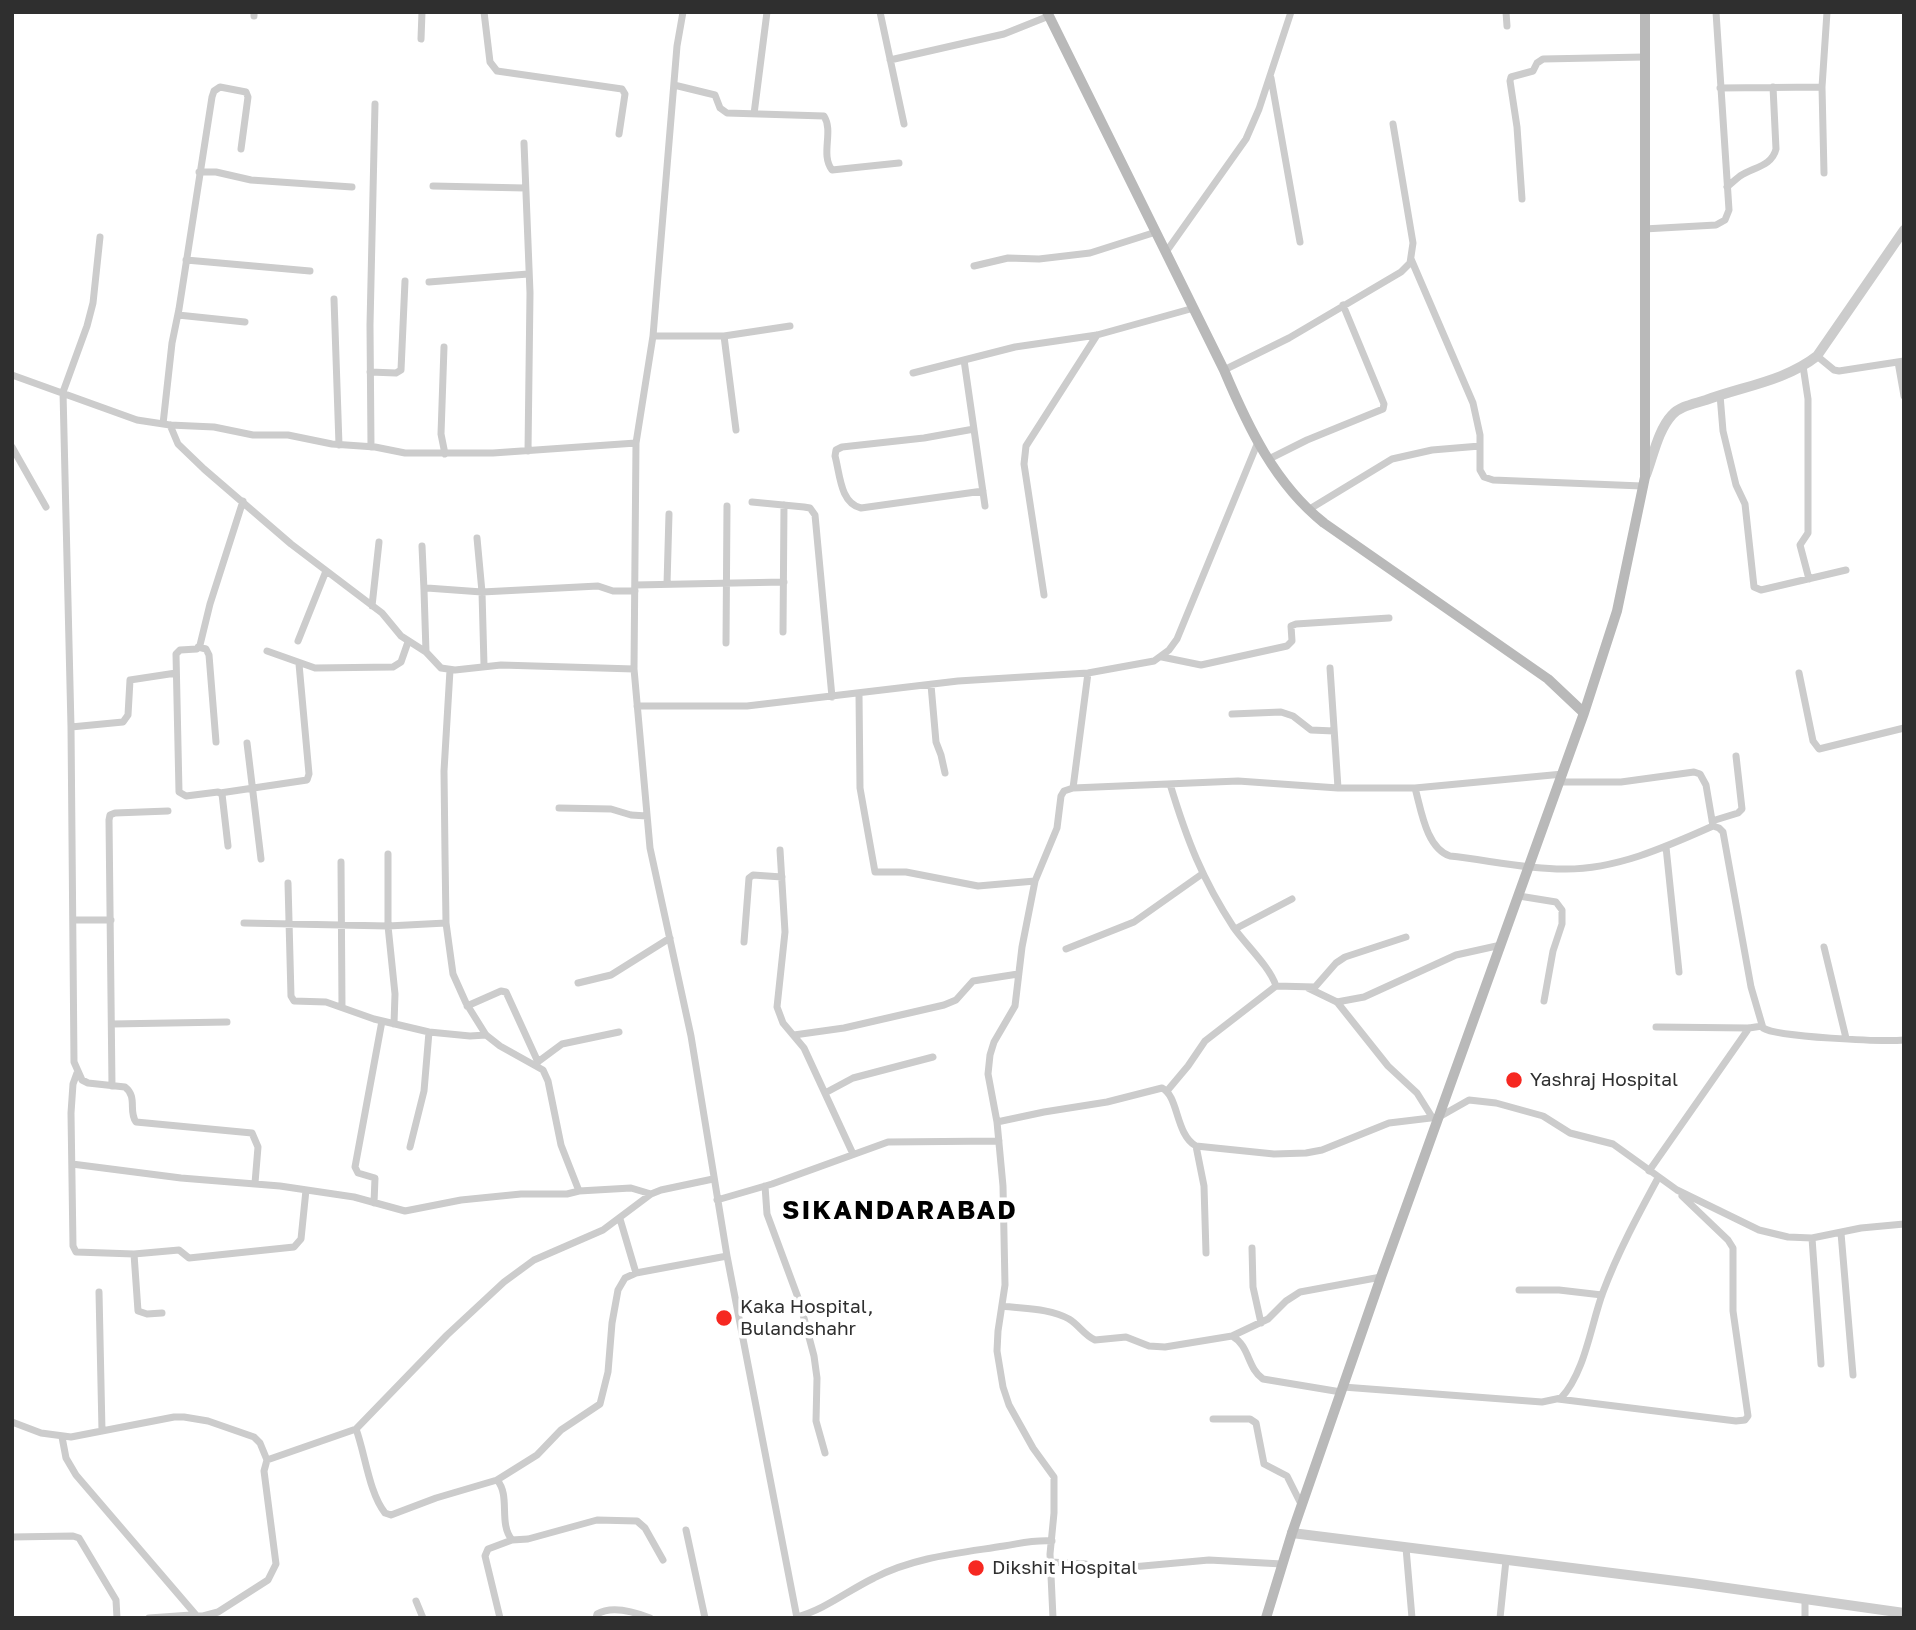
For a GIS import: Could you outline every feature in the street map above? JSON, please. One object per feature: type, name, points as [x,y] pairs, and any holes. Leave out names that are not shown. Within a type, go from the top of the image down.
[{"type":"main road","points":[[1266,1618],[1292,1533],[1436,1117],[1562,778],[1617,611],[1644,482],[1644,12]]},
{"type":"main road","points":[[1048,14],[1258,442],[1286,486],[1308,510],[1548,679],[1584,713]]},
{"type":"street","points":[[421,39],[422,12]]},
{"type":"street","points":[[484,12],[490,62],[498,71],[622,89],[625,94],[619,134]]},
{"type":"street","points":[[683,12],[674,85],[653,336],[636,443],[634,669],[650,848],[691,1035],[713,1180],[797,1617],[823,1608],[873,1578],[904,1565],[968,1550],[1018,1542],[1052,1541]]},
{"type":"street","points":[[754,114],[768,12]]},
{"type":"street","points":[[880,12],[904,124]]},
{"type":"street","points":[[1166,252],[1246,139],[1259,109],[1291,12]]},
{"type":"street","points":[[1506,12],[1507,26]]},
{"type":"street","points":[[1644,229],[1716,225],[1725,220],[1729,209],[1716,12]]},
{"type":"street","points":[[1824,173],[1822,87],[1826,12]]},
{"type":"street","points":[[890,60],[1004,34],[1048,14]]},
{"type":"street","points":[[1522,199],[1511,77],[1534,71],[1537,63],[1543,59],[1644,57]]},
{"type":"street","points":[[1270,74],[1300,242]]},
{"type":"street","points":[[674,85],[715,94],[723,112],[824,116],[828,122],[828,163],[832,170],[899,163]]},
{"type":"street","points":[[241,149],[248,97],[246,92],[220,87],[214,91],[212,97],[172,343],[166,425],[178,444],[291,544],[382,613],[408,642],[426,652],[437,665],[450,670],[484,665],[634,669]]},
{"type":"street","points":[[1727,187],[1739,177],[1769,162],[1774,155],[1773,87]]},
{"type":"street","points":[[1720,88],[1822,87]]},
{"type":"street","points":[[370,447],[375,104]]},
{"type":"street","points":[[1393,124],[1413,243],[1411,259],[1473,403],[1480,446],[1480,470],[1487,479],[1601,486],[1644,482],[1665,425],[1671,416],[1684,407],[1715,396],[1776,379],[1817,356],[1904,230]]},
{"type":"street","points":[[524,143],[528,274],[528,452]]},
{"type":"street","points":[[200,172],[216,172],[251,180],[352,187]]},
{"type":"street","points":[[433,186],[525,188]]},
{"type":"street","points":[[974,266],[1008,258],[1040,259],[1090,253],[1156,232]]},
{"type":"street","points":[[100,237],[93,303],[83,340],[63,392],[71,727],[74,1054],[77,1073],[72,1090],[74,1250],[82,1253],[134,1255],[179,1250],[189,1258],[294,1247],[301,1239],[306,1190]]},
{"type":"street","points":[[1224,370],[1289,338],[1401,272],[1411,259]]},
{"type":"street","points":[[186,260],[310,271]]},
{"type":"street","points":[[429,282],[528,274]]},
{"type":"street","points":[[370,372],[396,373],[401,370],[405,281]]},
{"type":"street","points":[[334,299],[339,445]]},
{"type":"street","points":[[1269,459],[1307,440],[1383,409],[1384,404],[1343,305]]},
{"type":"street","points":[[913,373],[1015,347],[1097,335],[1194,309]]},
{"type":"street","points":[[178,314],[245,322]]},
{"type":"street","points":[[653,336],[724,336],[790,326]]},
{"type":"street","points":[[1044,595],[1024,464],[1026,446],[1097,335]]},
{"type":"street","points":[[724,336],[736,430]]},
{"type":"street","points":[[444,347],[441,433],[445,454]]},
{"type":"street","points":[[1817,356],[1833,370],[1839,371],[1901,361],[1904,396]]},
{"type":"street","points":[[964,360],[985,506]]},
{"type":"street","points":[[1803,366],[1808,399],[1808,533],[1800,545],[1809,579]]},
{"type":"street","points":[[12,375],[137,419],[166,425],[214,427],[253,435],[288,435],[339,445],[405,453],[528,452],[636,443]]},
{"type":"street","points":[[1715,396],[1736,485],[1745,503],[1754,587],[1761,590],[1846,570]]},
{"type":"street","points":[[974,429],[924,438],[842,447],[836,450],[835,456],[846,499],[853,506],[861,508],[983,491]]},
{"type":"street","points":[[637,706],[747,706],[931,685],[1088,673],[1154,661],[1162,657],[1177,639],[1258,442]]},
{"type":"street","points":[[1308,510],[1392,459],[1432,450],[1480,446]]},
{"type":"street","points":[[12,447],[46,507]]},
{"type":"street","points":[[243,501],[198,647],[195,650],[178,651],[176,654],[179,792],[186,796],[220,793],[304,782],[308,778],[299,664]]},
{"type":"street","points":[[752,502],[810,508],[815,515],[832,697]]},
{"type":"street","points":[[783,632],[784,505]]},
{"type":"street","points":[[726,643],[727,506]]},
{"type":"street","points":[[667,584],[669,514]]},
{"type":"street","points":[[477,538],[484,665]]},
{"type":"street","points":[[372,606],[379,542]]},
{"type":"street","points":[[422,546],[426,652]]},
{"type":"street","points":[[299,641],[326,571]]},
{"type":"street","points":[[424,590],[430,587],[482,592],[598,586],[610,590],[667,584],[784,582]]},
{"type":"street","points":[[1162,657],[1194,664],[1210,663],[1287,646],[1292,641],[1291,626],[1296,624],[1389,618]]},
{"type":"street","points":[[267,651],[299,664],[324,669],[393,667],[401,662],[408,642]]},
{"type":"street","points":[[198,647],[206,649],[209,655],[216,742]]},
{"type":"street","points":[[1330,668],[1338,788]]},
{"type":"street","points":[[450,670],[444,771],[446,923],[453,974],[467,1006],[486,1035],[500,1046],[536,1063],[543,1070],[557,1132],[579,1191]]},
{"type":"street","points":[[71,727],[123,722],[128,715],[130,680],[176,673]]},
{"type":"street","points":[[1073,788],[1088,673]]},
{"type":"street","points":[[1799,673],[1813,741],[1819,749],[1904,728]]},
{"type":"street","points":[[931,685],[936,742],[945,773]]},
{"type":"street","points":[[859,694],[858,764],[862,804],[875,872],[906,872],[978,886],[1035,881]]},
{"type":"street","points":[[1231,714],[1282,712],[1293,716],[1311,730],[1334,731]]},
{"type":"street","points":[[247,743],[261,859]]},
{"type":"street","points":[[1415,788],[1432,840],[1443,854],[1558,869],[1584,868],[1625,860],[1666,846],[1738,813],[1742,809],[1735,756]]},
{"type":"street","points":[[1053,1618],[1051,1562],[1054,1477],[1032,1448],[1009,1405],[1003,1387],[997,1342],[1005,1274],[1003,1186],[997,1122],[989,1083],[989,1064],[994,1042],[1015,1006],[1035,881],[1057,828],[1062,793],[1073,788],[1238,781],[1338,788],[1415,788],[1562,778],[1621,782],[1694,772],[1700,774],[1706,785],[1712,824]]},
{"type":"street","points":[[1170,784],[1189,844],[1202,874],[1235,929],[1276,985]]},
{"type":"street","points":[[220,793],[223,796],[228,846]]},
{"type":"street","points":[[559,808],[611,809],[647,816]]},
{"type":"street","points":[[112,1086],[110,815],[168,811]]},
{"type":"street","points":[[1712,824],[1723,832],[1751,987],[1765,1030],[1773,1033],[1904,1040]]},
{"type":"street","points":[[1666,846],[1679,972]]},
{"type":"street","points":[[780,850],[785,932],[777,1007],[783,1023],[804,1048],[853,1154]]},
{"type":"street","points":[[388,854],[388,926],[395,994],[394,1024]]},
{"type":"street","points":[[341,862],[342,1007]]},
{"type":"street","points":[[1066,950],[1134,922],[1202,874]]},
{"type":"street","points":[[744,942],[749,878],[753,875],[782,877]]},
{"type":"street","points":[[288,883],[292,1000],[319,1000],[382,1021],[429,1031],[470,1036],[486,1035]]},
{"type":"street","points":[[1519,896],[1556,902],[1562,910],[1562,923],[1553,951],[1544,1001]]},
{"type":"street","points":[[1235,929],[1292,899]]},
{"type":"street","points":[[73,920],[111,920]]},
{"type":"street","points":[[244,923],[388,926],[446,923]]},
{"type":"street","points":[[1167,1091],[1205,1041],[1276,985],[1315,987],[1336,963],[1345,957],[1406,937]]},
{"type":"street","points":[[578,982],[611,975],[670,938]]},
{"type":"street","points":[[1337,1002],[1364,998],[1456,955],[1501,945]]},
{"type":"street","points":[[1824,947],[1846,1038]]},
{"type":"street","points":[[794,1035],[837,1029],[944,1005],[956,1000],[973,981],[1018,974]]},
{"type":"street","points":[[1308,988],[1337,1002],[1388,1066],[1417,1093],[1436,1117]]},
{"type":"street","points":[[467,1006],[500,991],[506,992],[536,1063]]},
{"type":"street","points":[[374,1203],[375,1178],[358,1173],[355,1167],[382,1021]]},
{"type":"street","points":[[112,1024],[228,1022]]},
{"type":"street","points":[[1656,1027],[1762,1026]]},
{"type":"street","points":[[1649,1171],[1749,1028]]},
{"type":"street","points":[[410,1147],[424,1091],[429,1031]]},
{"type":"street","points":[[536,1063],[562,1044],[619,1032]]},
{"type":"street","points":[[825,1093],[853,1078],[933,1057]]},
{"type":"street","points":[[77,1073],[88,1083],[125,1087],[130,1090],[133,1101],[132,1115],[136,1122],[252,1133],[258,1147],[255,1183]]},
{"type":"street","points":[[997,1122],[1107,1102],[1159,1088],[1167,1091],[1184,1134],[1196,1146],[1204,1186],[1206,1253]]},
{"type":"street","points":[[1196,1146],[1274,1154],[1306,1153],[1322,1150],[1389,1123],[1436,1117],[1469,1100],[1506,1105],[1543,1115],[1570,1133],[1613,1144],[1676,1190],[1759,1230],[1788,1237],[1812,1238],[1881,1225],[1904,1224]]},
{"type":"street","points":[[718,1200],[895,1140],[999,1142]]},
{"type":"street","points":[[72,1164],[306,1190],[354,1197],[405,1211],[461,1200],[521,1194],[567,1194],[631,1188],[650,1194]]},
{"type":"street","points":[[1558,1399],[1568,1391],[1576,1376],[1602,1295],[1631,1228],[1658,1178]]},
{"type":"street","points":[[267,1460],[356,1429],[447,1335],[504,1282],[534,1259],[596,1234],[620,1219],[650,1194],[670,1187],[713,1180]]},
{"type":"street","points":[[765,1186],[767,1214],[800,1303],[814,1356],[817,1378],[816,1421],[825,1453]]},
{"type":"street","points":[[1232,1336],[1243,1344],[1253,1370],[1263,1379],[1342,1389],[1542,1402],[1558,1399],[1745,1420],[1748,1416],[1733,1311],[1733,1248],[1676,1190]]},
{"type":"street","points":[[620,1219],[636,1273]]},
{"type":"street","points":[[1841,1233],[1847,1279],[1853,1375]]},
{"type":"street","points":[[1812,1238],[1821,1364]]},
{"type":"street","points":[[1252,1248],[1253,1287],[1261,1323]]},
{"type":"street","points":[[134,1255],[138,1311],[147,1314],[162,1313]]},
{"type":"street","points":[[356,1429],[364,1450],[374,1494],[385,1513],[391,1515],[497,1480],[537,1455],[561,1430],[600,1404],[608,1372],[618,1290],[625,1278],[636,1273],[727,1256]]},
{"type":"street","points":[[1002,1306],[1049,1311],[1060,1315],[1075,1323],[1095,1340],[1126,1336],[1149,1346],[1165,1348],[1232,1336],[1261,1323],[1300,1292],[1381,1277]]},
{"type":"street","points":[[1519,1290],[1559,1290],[1602,1295]]},
{"type":"street","points":[[99,1292],[102,1431]]},
{"type":"street","points":[[12,1422],[41,1433],[66,1437],[173,1417],[194,1418],[254,1437],[260,1443],[267,1460],[264,1471],[276,1564],[268,1580],[209,1615],[149,1618]]},
{"type":"street","points":[[1213,1419],[1254,1420],[1258,1427],[1264,1464],[1287,1476],[1302,1505]]},
{"type":"street","points":[[66,1437],[66,1458],[75,1475],[209,1615]]},
{"type":"street","points":[[497,1480],[503,1491],[506,1527],[512,1540]]},
{"type":"street","points":[[500,1618],[485,1556],[488,1549],[512,1540],[528,1539],[597,1520],[637,1521],[645,1528],[663,1560]]},
{"type":"street","points":[[686,1531],[705,1618]]},
{"type":"street","points":[[1292,1533],[1904,1613]]},
{"type":"street","points":[[12,1537],[79,1538],[116,1600],[117,1618]]},
{"type":"street","points":[[1406,1548],[1412,1618]]},
{"type":"street","points":[[1051,1562],[1110,1569],[1209,1560],[1282,1564]]},
{"type":"street","points":[[1500,1618],[1506,1560]]},
{"type":"street","points":[[1805,1599],[1805,1618]]},
{"type":"street","points":[[416,1601],[423,1618]]},
{"type":"street","points":[[596,1618],[600,1611],[605,1610],[632,1612],[650,1618]]},
{"type":"place","name":"Yashraj Hospital","points":[[1514,1080]]},
{"type":"place","name":"Kaka Hospital, Bulandshahr","points":[[724,1318]]},
{"type":"place","name":"Dikshit Hospital","points":[[976,1568]]},
{"type":"district","name":"SIKANDARABAD","points":[[900,1211]]}]
